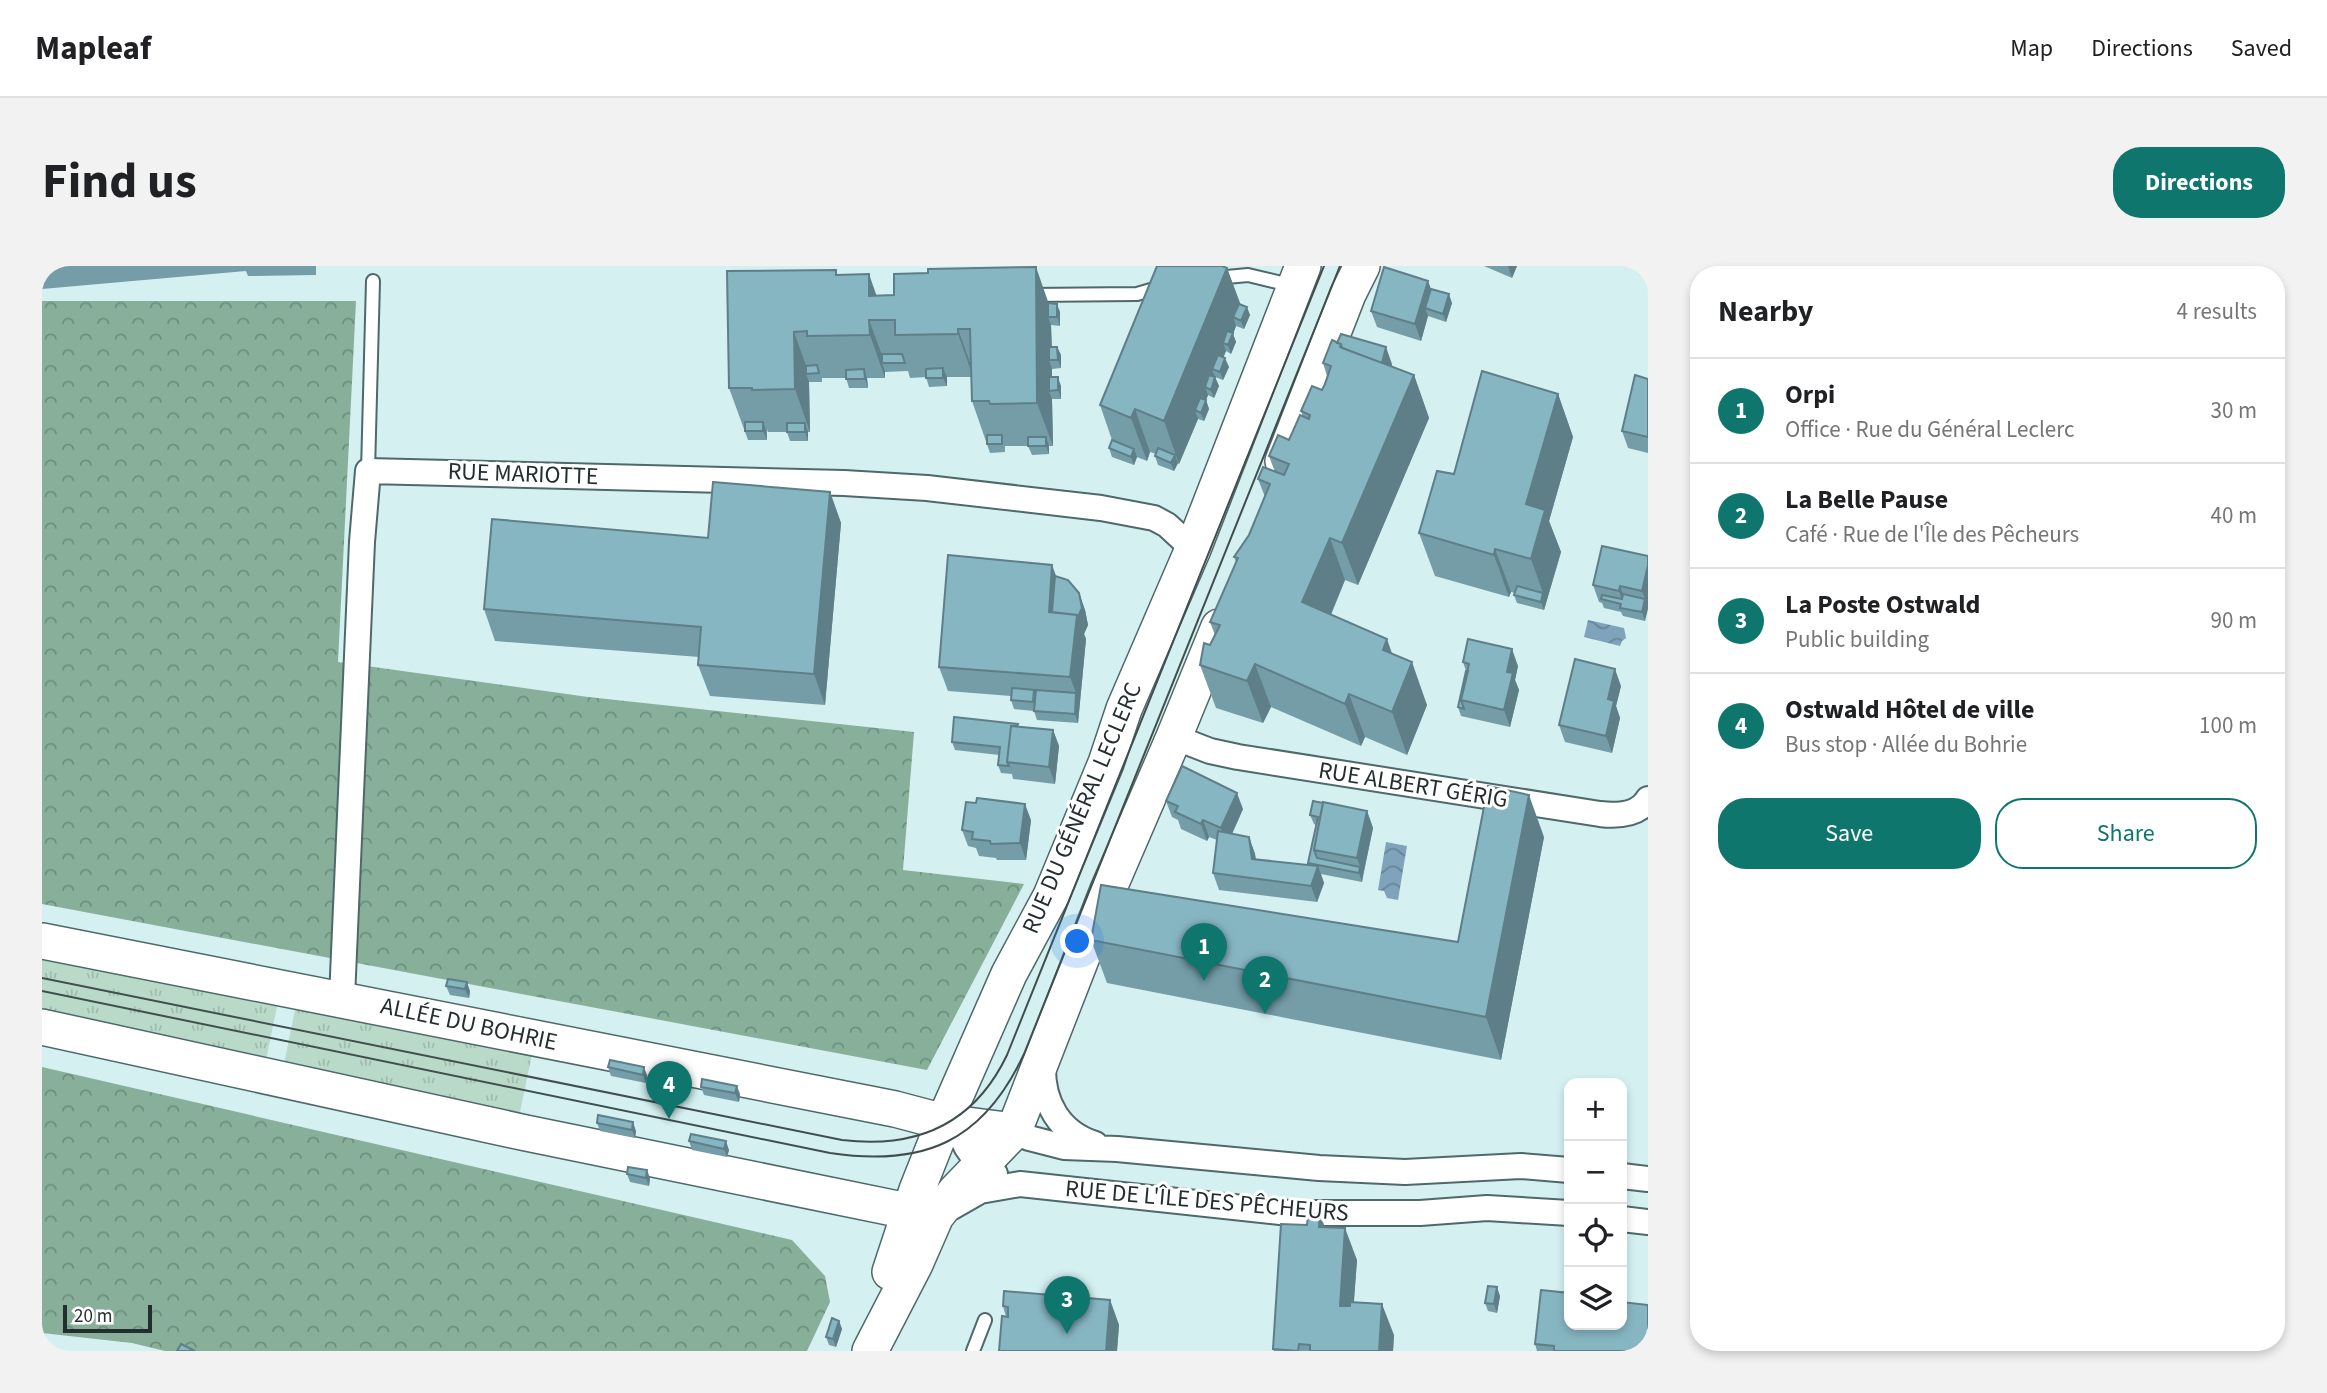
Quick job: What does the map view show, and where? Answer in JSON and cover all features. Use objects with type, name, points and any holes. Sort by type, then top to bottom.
[{"type":"main road","points":[[1274,485],[1348,295],[1362,266]]},
{"type":"main road","name":"RUE DU GÉNÉRAL LECLERC","points":[[921,1206],[956,1191],[963,1140],[963,1079],[1009,974],[1051,896],[1106,763],[1129,699],[1193,549],[1299,276]]},
{"type":"main road","name":"RUE DU GÉNÉRAL LECLERC","points":[[963,1140],[1016,1136],[1108,890],[1229,600]]},
{"type":"main road","name":"ALLÉE DU BOHRIE","points":[[42,941],[895,1109],[910,1111],[933,1107],[963,1079]]},
{"type":"main road","points":[[42,1027],[513,1130],[850,1200],[921,1206]]},
{"type":"main road","name":"ALLÉE DU BOHRIE","points":[[895,1109],[963,1140],[1016,1136]]},
{"type":"main road","name":"RUE DU GÉNÉRAL LECLERC","points":[[869,1351],[891,1268],[921,1206],[963,1140]]},
{"type":"main road","points":[[850,1200],[870,1208],[888,1226],[894,1249],[891,1268]]},
{"type":"main road","name":"RUE DU GÉNÉRAL LECLERC","points":[[869,1351],[909,1275],[921,1206]]},
{"type":"street","name":"RUE MARIOTTE","points":[[368,471],[844,483],[999,496],[1154,518],[1167,525],[1193,549]]},
{"type":"street","points":[[342,998],[368,471]]},
{"type":"street","name":"RUE ALBERT GÉRIG","points":[[1174,737],[1210,751],[1238,757],[1487,803],[1612,816],[1637,810],[1648,799]]},
{"type":"street","name":"RUE DE L'ÎLE DES PÊCHEURS","points":[[1043,1059],[1047,1098],[1053,1113],[1064,1127],[1080,1138],[1116,1149]]},
{"type":"street","name":"RUE DE L'ÎLE DES PÊCHEURS","points":[[1016,1136],[1064,1147],[1371,1171],[1405,1172],[1499,1166],[1564,1170]]},
{"type":"street","points":[[963,1140],[1005,1179],[1020,1184]]},
{"type":"street","points":[[1627,1177],[1648,1179]]},
{"type":"street","name":"RUE DE L'ÎLE DES PÊCHEURS","points":[[921,1206],[1020,1184],[1289,1213],[1382,1213],[1487,1208],[1564,1213]]},
{"type":"street","points":[[1627,1220],[1648,1222]]},
{"type":"lane","points":[[1197,279],[1248,275],[1299,276]]},
{"type":"lane","points":[[368,471],[373,281]]},
{"type":"lane","points":[[1013,295],[1157,295],[1171,281]]},
{"type":"lane","points":[[973,1351],[985,1320]]},
{"type":"green space","points":[[42,301],[356,301],[338,662],[588,697],[914,732],[903,870],[1024,884],[927,1070],[42,904]]},
{"type":"green space","points":[[42,957],[278,1002],[266,1060],[42,1009]]},
{"type":"green space","points":[[296,1005],[533,1050],[519,1117],[284,1064]]},
{"type":"green space","points":[[42,1067],[792,1240],[825,1276],[830,1302],[807,1351],[165,1351],[132,1343],[42,1333]]},
{"type":"water","points":[[1588,620],[1624,628],[1626,638],[1620,646],[1584,637]]},
{"type":"water","points":[[1386,842],[1407,846],[1398,900],[1387,898],[1384,891],[1378,890]]},
{"type":"building","points":[[1157,266],[1227,268],[1164,421],[1135,409],[1131,418],[1100,405]]},
{"type":"building","points":[[1036,267],[1037,403],[990,404],[989,401],[972,401],[970,329],[958,329],[958,334],[895,335],[895,320],[869,320],[870,335],[807,336],[807,331],[794,332],[795,389],[729,388],[727,271],[836,270],[836,275],[869,274],[869,296],[894,295],[894,274],[928,273],[928,269]]},
{"type":"building","points":[[1384,267],[1428,281],[1415,324],[1371,311]]},
{"type":"building","points":[[1431,289],[1449,294],[1443,314],[1425,308]]},
{"type":"building","points":[[1048,303],[1057,304],[1057,317],[1048,317]]},
{"type":"building","points":[[1239,304],[1247,307],[1241,321],[1233,317]]},
{"type":"building","points":[[1227,331],[1233,333],[1228,345],[1223,343]]},
{"type":"building","points":[[1341,334],[1386,347],[1382,363],[1342,348],[1341,344],[1337,343]]},
{"type":"building","points":[[1332,340],[1341,344],[1340,347],[1414,375],[1342,543],[1330,538],[1302,602],[1387,639],[1383,650],[1412,662],[1392,712],[1349,694],[1345,704],[1255,664],[1247,681],[1200,665],[1204,643],[1210,645],[1220,625],[1210,622],[1238,558],[1234,557],[1249,535],[1270,484],[1258,479],[1263,467],[1284,475],[1289,464],[1269,456],[1278,435],[1289,440],[1300,415],[1309,419],[1310,415],[1301,411],[1312,386],[1322,390],[1325,384],[1331,366],[1323,363]]},
{"type":"building","points":[[1049,347],[1057,347],[1058,360],[1049,360]]},
{"type":"building","points":[[882,354],[902,354],[905,363],[882,363]]},
{"type":"building","points":[[1218,355],[1225,358],[1220,372],[1212,369]]},
{"type":"building","points":[[817,365],[819,373],[806,374],[806,366]]},
{"type":"building","points":[[943,368],[943,378],[926,378],[926,369]]},
{"type":"building","points":[[864,369],[865,379],[846,379],[846,370]]},
{"type":"building","points":[[1482,371],[1558,394],[1526,504],[1545,510],[1531,559],[1495,549],[1494,555],[1419,533],[1437,471],[1454,474]]},
{"type":"building","points":[[1209,375],[1215,377],[1211,390],[1205,387]]},
{"type":"building","points":[[1635,375],[1648,379],[1648,437],[1622,431]]},
{"type":"building","points":[[1049,377],[1058,377],[1058,390],[1049,391]]},
{"type":"building","points":[[1200,398],[1206,400],[1201,413],[1195,410]]},
{"type":"building","points":[[745,422],[763,422],[763,431],[745,431]]},
{"type":"building","points":[[787,423],[805,423],[805,432],[787,432]]},
{"type":"building","points":[[987,435],[1002,435],[1002,444],[987,444]]},
{"type":"building","points":[[1028,437],[1046,437],[1046,446],[1028,446]]},
{"type":"building","points":[[1112,440],[1134,449],[1131,457],[1109,448]]},
{"type":"building","points":[[1158,448],[1175,455],[1171,463],[1155,456]]},
{"type":"building","points":[[713,482],[830,492],[814,674],[698,665],[701,627],[484,609],[492,519],[708,538]]},
{"type":"building","points":[[1602,546],[1648,556],[1642,591],[1620,586],[1619,591],[1593,585]]},
{"type":"building","points":[[948,555],[1052,565],[1049,612],[1077,615],[1070,677],[939,667]]},
{"type":"building","points":[[1055,576],[1068,580],[1079,593],[1082,608],[1078,617],[1052,612]]},
{"type":"building","points":[[1517,586],[1543,593],[1541,602],[1514,595]]},
{"type":"building","points":[[1623,594],[1645,599],[1642,612],[1620,608],[1621,604],[1601,599],[1602,595],[1622,599]]},
{"type":"building","points":[[1468,639],[1512,649],[1507,672],[1513,673],[1504,710],[1461,700],[1469,664],[1463,662]]},
{"type":"building","points":[[1575,659],[1615,669],[1608,699],[1614,701],[1606,736],[1559,725]]},
{"type":"building","points":[[1466,671],[1461,700],[1464,709],[1458,707]]},
{"type":"building","points":[[1012,688],[1034,690],[1033,702],[1011,700]]},
{"type":"building","points":[[1036,690],[1076,693],[1075,714],[1034,711]]},
{"type":"building","points":[[954,717],[1018,724],[1011,726],[1007,762],[1009,766],[998,765],[1000,747],[952,742]]},
{"type":"building","points":[[1011,726],[1053,730],[1049,767],[1007,762]]},
{"type":"building","points":[[1182,766],[1237,793],[1221,828],[1203,820],[1201,824],[1175,812],[1178,806],[1166,801]]},
{"type":"building","points":[[1488,786],[1529,795],[1486,1017],[1091,940],[1101,885],[1458,942]]},
{"type":"building","points":[[977,798],[1025,804],[1020,843],[991,844],[990,841],[972,839],[973,832],[962,830],[966,802],[976,803]]},
{"type":"building","points":[[1313,801],[1323,803],[1314,850],[1317,858],[1360,867],[1359,873],[1308,863],[1318,817],[1310,815]]},
{"type":"building","points":[[1323,802],[1367,811],[1357,858],[1314,850]]},
{"type":"building","points":[[1218,831],[1249,837],[1252,859],[1318,866],[1311,886],[1213,873]]},
{"type":"building","points":[[448,979],[467,982],[465,989],[446,986]]},
{"type":"building","points":[[610,1060],[644,1067],[643,1075],[608,1067]]},
{"type":"building","points":[[702,1079],[737,1086],[735,1093],[701,1087]]},
{"type":"building","points":[[598,1115],[633,1122],[632,1130],[597,1123]]},
{"type":"building","points":[[691,1134],[726,1141],[724,1149],[689,1141]]},
{"type":"building","points":[[628,1167],[647,1170],[646,1178],[627,1174]]},
{"type":"building","points":[[1308,1214],[1320,1214],[1319,1227],[1345,1228],[1340,1306],[1350,1306],[1350,1302],[1382,1304],[1379,1351],[1310,1351],[1310,1345],[1299,1344],[1298,1351],[1273,1349],[1281,1224],[1307,1225]]},
{"type":"building","points":[[1488,1286],[1497,1287],[1494,1304],[1485,1303]]},
{"type":"building","points":[[1541,1290],[1564,1292],[1564,1330],[1627,1330],[1627,1303],[1648,1305],[1648,1351],[1554,1351],[1554,1346],[1535,1344]]},
{"type":"building","points":[[1004,1291],[1110,1300],[1106,1351],[999,1351],[1002,1316],[1008,1317],[1008,1307],[1003,1306]]},
{"type":"building","points":[[832,1318],[839,1321],[833,1339],[826,1337]]},
{"type":"building","points":[[181,1344],[195,1351],[177,1351]]},
{"type":"tram line","points":[[42,978],[842,1140],[894,1140],[940,1127],[960,1115],[978,1099],[1007,1055],[1324,266]]},
{"type":"tram line","points":[[42,991],[830,1153],[894,1156],[922,1151],[947,1142],[969,1128],[990,1109],[1008,1084],[1024,1054],[1340,266]]},
{"type":"place","name":"Orpi","points":[[1204,981]]},
{"type":"place","name":"La Belle Pause","points":[[1265,1014]]},
{"type":"place","name":"Ostwald Hôtel de ville","points":[[669,1119]]},
{"type":"place","name":"La Poste Ostwald","points":[[1067,1334]]}]
